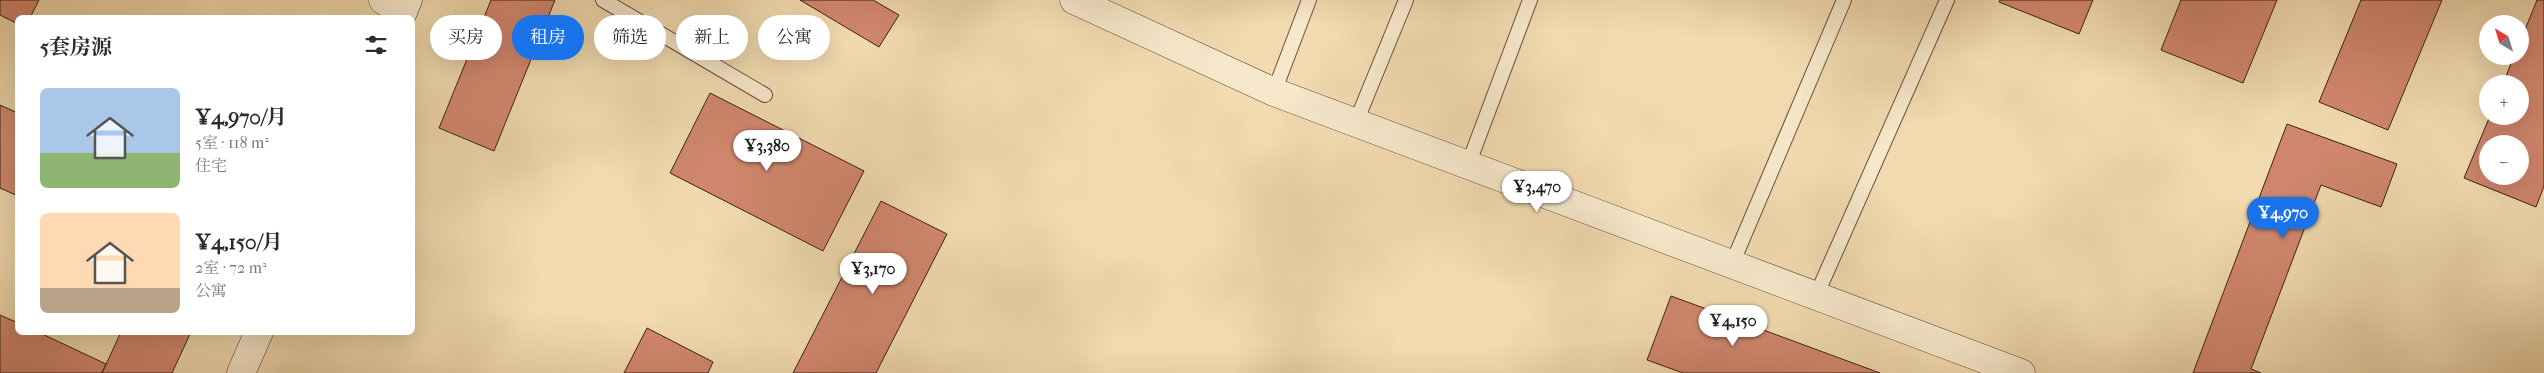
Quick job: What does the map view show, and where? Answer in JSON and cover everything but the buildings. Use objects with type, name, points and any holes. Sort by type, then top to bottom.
[{"type":"street","points":[[1074,0],[1274,92],[2022,373]]},
{"type":"street","points":[[241,373],[258,335]]},
{"type":"lane","points":[[603,0],[765,95]]},
{"type":"lane","points":[[1274,92],[1309,0]]},
{"type":"lane","points":[[1356,122],[1406,0]]},
{"type":"lane","points":[[1468,164],[1530,0]]},
{"type":"lane","points":[[1732,264],[1844,0]]},
{"type":"lane","points":[[1816,296],[1947,0]]}]
